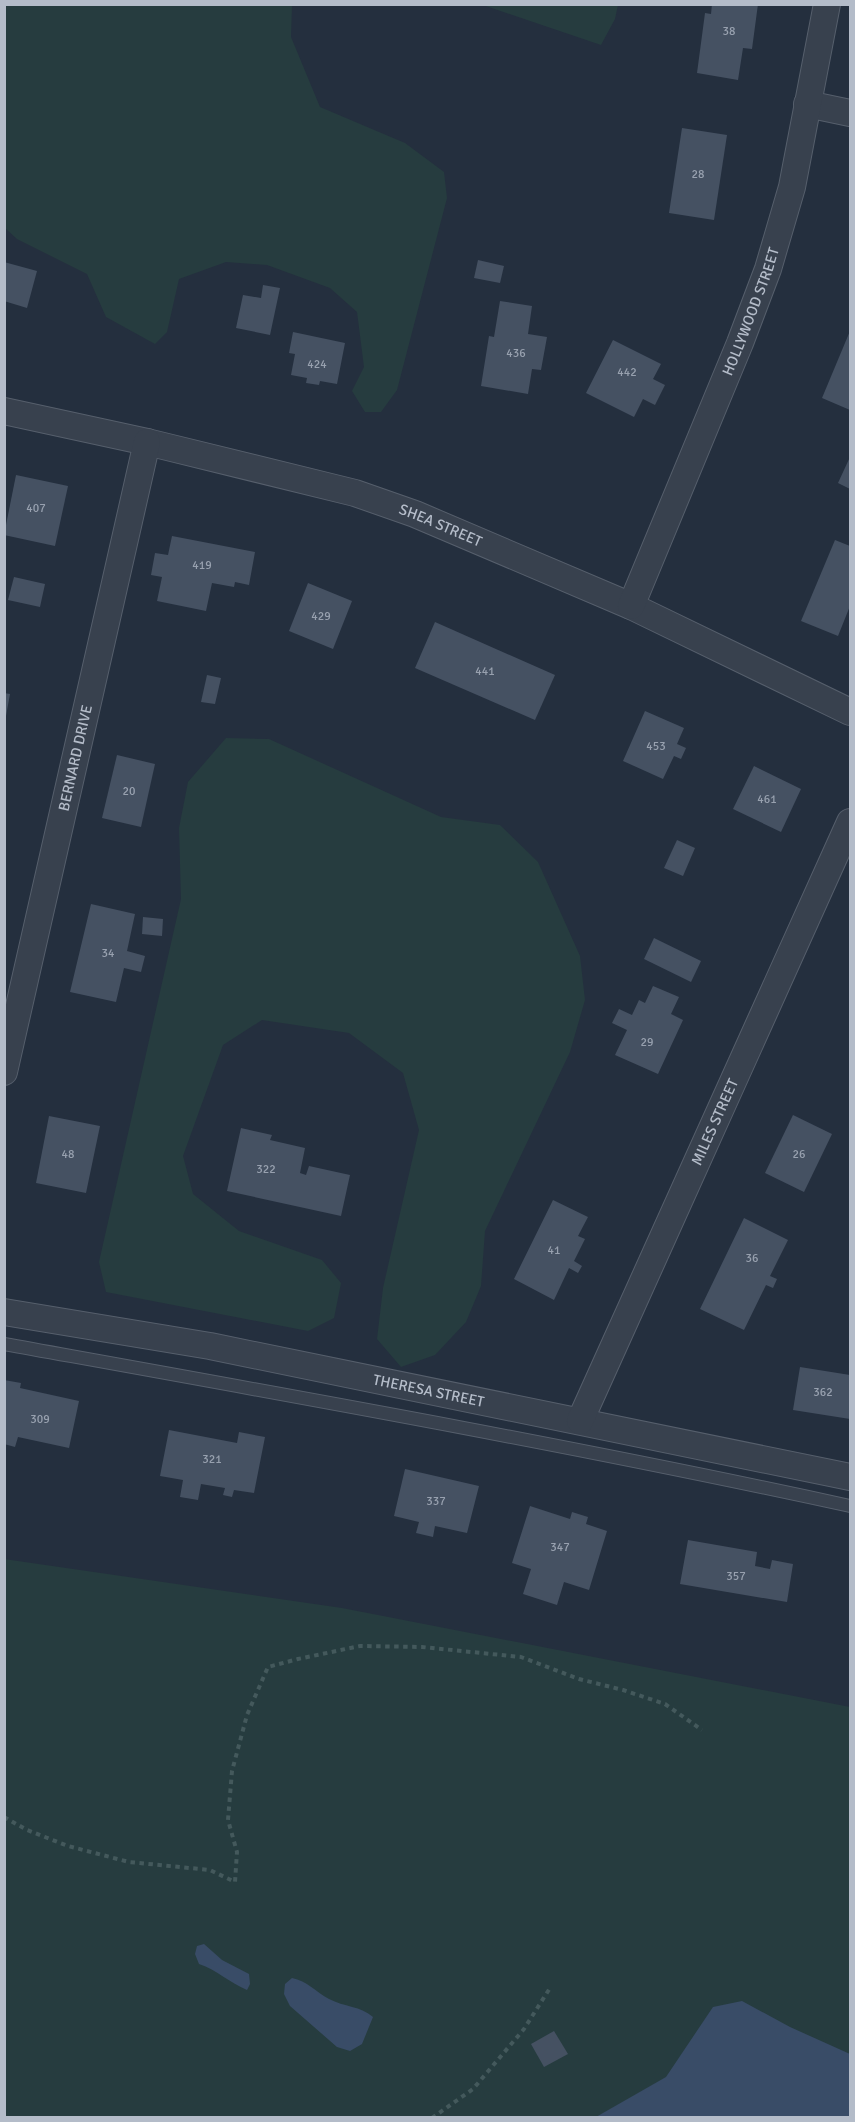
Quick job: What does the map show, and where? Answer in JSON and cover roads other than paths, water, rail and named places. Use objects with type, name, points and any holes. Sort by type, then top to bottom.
[{"type":"street","name":"HOLLYWOOD STREET","points":[[631,606],[740,343],[768,269],[792,187],[827,4]]},
{"type":"street","points":[[807,104],[850,113]]},
{"type":"street","name":"SHEA STREET","points":[[4,411],[147,442],[355,494],[415,514],[631,606],[850,712]]},
{"type":"street","name":"BERNARD DRIVE","points":[[4,1072],[147,442]]},
{"type":"street","name":"MILES STREET","points":[[580,1421],[850,822]]},
{"type":"street","name":"THERESA STREET","points":[[4,1312],[210,1346],[850,1477]]},
{"type":"lane","points":[[4,1344],[376,1411],[697,1473],[850,1506]]},
{"type":"water","points":[[204,1944],[222,1960],[249,1974],[250,1984],[247,1990],[199,1964],[195,1954],[197,1946]]},
{"type":"water","points":[[292,1978],[307,1984],[329,1999],[368,2013],[373,2017],[362,2044],[350,2051],[337,2047],[290,2006],[284,1994],[285,1984]]},
{"type":"water","points":[[742,2001],[790,2027],[850,2054],[850,2117],[596,2117],[666,2077],[713,2007]]}]
